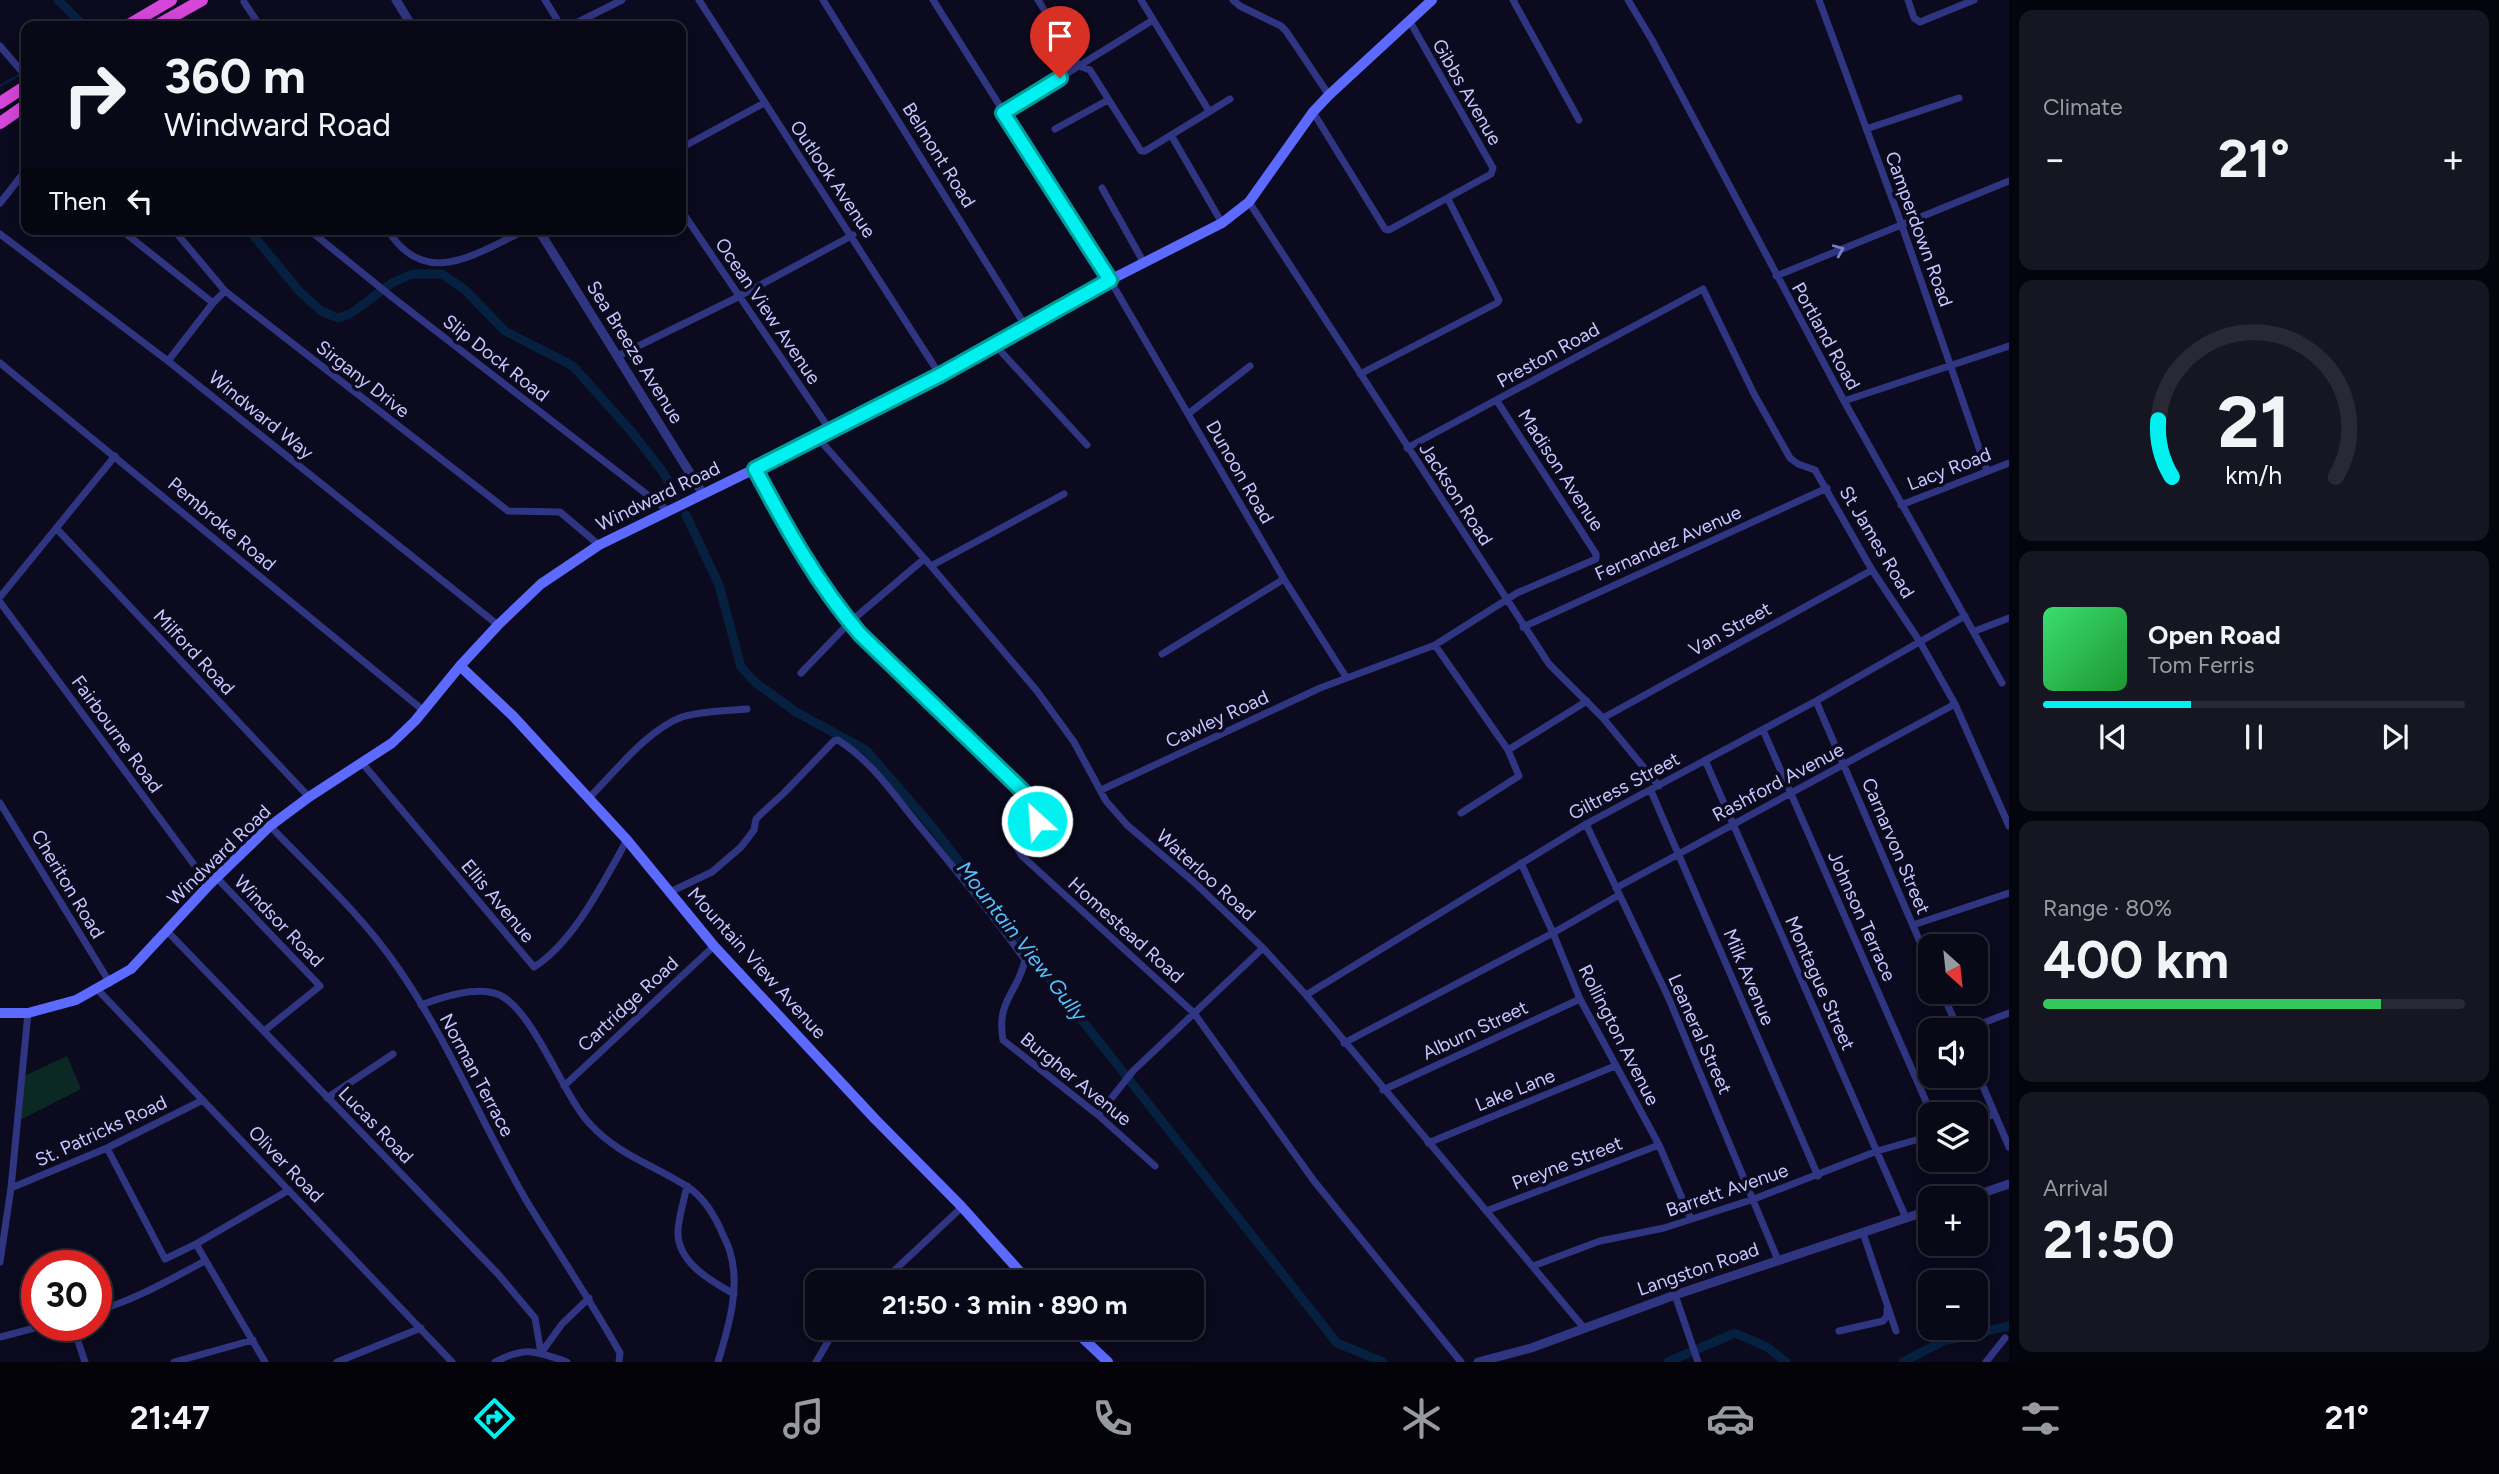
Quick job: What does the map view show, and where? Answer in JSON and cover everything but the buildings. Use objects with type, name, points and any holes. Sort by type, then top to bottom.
[{"type":"highway","points":[[135,21],[171,0]]},
{"type":"highway","points":[[165,21],[202,0]]},
{"type":"highway","points":[[0,103],[21,84]]},
{"type":"highway","points":[[0,123],[21,108]]},
{"type":"main road","name":"Windward Road","points":[[0,1013],[28,1013],[76,1000],[131,968],[212,881],[270,826],[392,743],[424,711],[498,625],[541,584],[598,545],[818,438],[940,375],[1110,280],[1222,223],[1249,202],[1313,112],[1329,95],[1432,0]]},
{"type":"main road","name":"Mountain View Avenue","points":[[460,666],[513,716],[627,839],[714,946],[1018,1270]]},
{"type":"main road","points":[[1085,1340],[1108,1362]]},
{"type":"street","points":[[396,0],[409,21]]},
{"type":"street","points":[[545,0],[558,21]]},
{"type":"street","points":[[580,21],[622,0]]},
{"type":"street","name":"Outlook Avenue","points":[[699,0],[853,235],[940,375]]},
{"type":"street","name":"Belmont Road","points":[[823,0],[1026,327]]},
{"type":"street","name":"Dunoon Road","points":[[933,0],[1110,280],[1284,579],[1346,677]]},
{"type":"street","points":[[1038,0],[1079,66],[1090,71],[1141,151],[1230,99]]},
{"type":"street","points":[[1141,0],[1209,111]]},
{"type":"street","points":[[1233,0],[1286,31],[1329,95]]},
{"type":"street","points":[[1513,0],[1579,120]]},
{"type":"street","name":"Portland Road","points":[[1628,0],[1652,40],[1844,401],[2002,683]]},
{"type":"street","name":"Camperdown Road","points":[[1819,0],[1901,223],[1987,471]]},
{"type":"street","points":[[1908,0],[1916,20],[1920,22],[1974,0]]},
{"type":"street","points":[[244,2],[257,21]]},
{"type":"street","points":[[1003,113],[1153,20]]},
{"type":"street","name":"Gibbs Avenue","points":[[1313,112],[1385,229],[1389,230],[1491,174],[1493,168],[1409,20]]},
{"type":"street","points":[[0,46],[21,75]]},
{"type":"street","points":[[1866,130],[1959,98]]},
{"type":"street","points":[[1055,129],[1108,100]]},
{"type":"street","points":[[686,145],[764,103]]},
{"type":"street","points":[[1171,135],[1222,223]]},
{"type":"street","points":[[1,199],[21,176]]},
{"type":"street","points":[[1776,276],[2009,180]]},
{"type":"street","points":[[1102,188],[1144,264]]},
{"type":"street","points":[[1360,374],[1497,303],[1499,296],[1448,199]]},
{"type":"street","name":"Jackson Road","points":[[1249,202],[1549,664],[1603,718],[1659,786]]},
{"type":"street","name":"Ocean View Avenue","points":[[686,218],[830,430]]},
{"type":"street","name":"Windward Way","points":[[0,234],[168,361],[498,625]]},
{"type":"street","points":[[128,235],[213,303]]},
{"type":"street","name":"Sirgany Drive","points":[[178,235],[225,291],[508,511],[559,512],[598,545]]},
{"type":"street","name":"Slip Dock Road","points":[[316,235],[667,510]]},
{"type":"street","points":[[391,235],[411,258],[428,264],[454,263],[515,235]]},
{"type":"street","name":"Sea Breeze Avenue","points":[[542,235],[703,494]]},
{"type":"street","points":[[618,356],[738,297],[853,235]]},
{"type":"street","name":"Preston Road","points":[[1407,448],[1703,289]]},
{"type":"street","name":"St James Road","points":[[1703,289],[1754,394],[1790,458],[1815,470],[1872,570],[1920,642],[1955,704],[2009,826]]},
{"type":"street","points":[[168,361],[225,291]]},
{"type":"street","points":[[994,344],[1087,444]]},
{"type":"street","points":[[1844,401],[2009,346]]},
{"type":"street","name":"Pembroke Road","points":[[0,363],[424,711]]},
{"type":"street","points":[[1188,414],[1251,366]]},
{"type":"street","name":"Madison Avenue","points":[[1497,401],[1597,557]]},
{"type":"street","name":"Waterloo Road","points":[[818,438],[1037,691],[1074,742],[1106,801],[1127,825],[1195,883],[1263,948],[1306,995],[1584,1328]]},
{"type":"street","points":[[0,597],[115,456]]},
{"type":"street","name":"Lacy Road","points":[[1901,505],[2009,463]]},
{"type":"street","name":"Homestead Road","points":[[755,469],[814,575],[850,622],[1033,801],[1037,810],[1037,821],[1017,840],[1017,848],[1022,856],[1194,1013],[1314,1181],[1461,1362]]},
{"type":"street","name":"Fernandez Avenue","points":[[1523,626],[1827,488]]},
{"type":"street","points":[[931,566],[1063,494]]},
{"type":"street","name":"Milford Road","points":[[56,528],[309,797]]},
{"type":"street","name":"Cawley Road","points":[[1101,790],[1346,677],[1435,645],[1506,599],[1597,557]]},
{"type":"street","points":[[801,673],[850,622],[924,559]]},
{"type":"street","name":"Van Street","points":[[1603,718],[1872,570]]},
{"type":"street","points":[[1162,654],[1284,579]]},
{"type":"street","name":"Fairbourne Road","points":[[0,602],[212,881]]},
{"type":"street","name":"Giltress Street","points":[[1306,995],[1586,824],[1816,701],[1965,616]]},
{"type":"street","points":[[1975,631],[2009,618]]},
{"type":"street","points":[[1435,645],[1508,750],[1519,776],[1461,813]]},
{"type":"street","points":[[1508,750],[1587,701]]},
{"type":"street","name":"Carnarvon Street","points":[[1816,701],[1918,937]]},
{"type":"street","name":"Rashford Avenue","points":[[1344,1043],[1553,933],[1678,854],[1955,704]]},
{"type":"street","points":[[588,799],[654,733],[670,722],[684,716],[747,709]]},
{"type":"street","name":"Johnson Terrace","points":[[1763,730],[1926,1102]]},
{"type":"street","name":"Burgher Avenue","points":[[670,892],[712,872],[741,847],[754,830],[761,814],[838,740],[857,752],[881,778],[993,915],[1025,960],[1003,1004],[1003,1040],[1098,1115],[1156,1167]]},
{"type":"street","name":"Montague Street","points":[[1705,761],[1906,1218]]},
{"type":"street","name":"Ellis Avenue","points":[[363,764],[534,967],[559,948],[603,883],[627,839]]},
{"type":"street","name":"Milk Avenue","points":[[1651,791],[1818,1176]]},
{"type":"street","name":"Cheriton Road","points":[[0,803],[110,982]]},
{"type":"street","name":"Leaneral Street","points":[[1586,824],[1669,999],[1778,1260]]},
{"type":"street","name":"Norman Terrace","points":[[270,826],[374,936],[421,1004],[526,1200],[589,1298],[620,1353],[619,1362]]},
{"type":"street","name":"Rollington Avenue","points":[[1521,863],[1580,999],[1659,1145],[1690,1219]]},
{"type":"street","name":"Windsor Road","points":[[212,881],[320,986],[264,1031]]},
{"type":"street","points":[[1913,925],[2009,893]]},
{"type":"street","name":"Lucas Road","points":[[167,931],[498,1275],[535,1318],[541,1353]]},
{"type":"street","name":"Cartridge Road","points":[[564,1086],[714,946]]},
{"type":"street","points":[[1098,1115],[1123,1081],[1263,948]]},
{"type":"street","name":"Oliver Road","points":[[97,989],[452,1362]]},
{"type":"street","points":[[421,1004],[448,996],[481,992],[495,993],[507,999],[524,1016],[589,1124],[622,1152],[687,1186],[704,1199],[731,1255],[734,1294],[730,1321],[718,1362]]},
{"type":"street","name":"Alburn Street","points":[[1383,1090],[1580,999]]},
{"type":"street","points":[[0,1262],[11,1188],[28,1013]]},
{"type":"street","points":[[1988,1021],[2009,1013]]},
{"type":"street","points":[[327,1098],[393,1054]]},
{"type":"street","name":"Lake Lane","points":[[1428,1143],[1615,1066]]},
{"type":"street","points":[[1984,1088],[2009,1147]]},
{"type":"street","name":"St. Patricks Road","points":[[11,1188],[107,1148],[203,1100]]},
{"type":"street","points":[[1988,1117],[1995,1114]]},
{"type":"street","name":"Barrett Avenue","points":[[1533,1266],[1600,1241],[1637,1235],[1754,1199],[1877,1151],[1918,1139]]},
{"type":"street","name":"Preyne Street","points":[[1486,1211],[1659,1145]]},
{"type":"street","points":[[107,1148],[165,1259],[289,1191]]},
{"type":"street","points":[[1988,1191],[2009,1184]]},
{"type":"street","points":[[687,1186],[678,1230],[683,1251],[703,1274],[734,1294]]},
{"type":"street","points":[[895,1270],[962,1207]]},
{"type":"street","name":"Langston Road","points":[[1478,1362],[1531,1348],[1675,1295],[1918,1214]]},
{"type":"street","points":[[1863,1233],[1896,1331]]},
{"type":"street","points":[[196,1244],[265,1362]]},
{"type":"street","points":[[112,1305],[139,1296],[205,1261]]},
{"type":"street","points":[[1675,1295],[1698,1362]]},
{"type":"street","points":[[541,1353],[562,1324],[589,1298]]},
{"type":"street","points":[[1839,1331],[1883,1321],[1887,1316],[1887,1304]]},
{"type":"street","points":[[337,1362],[421,1328]]},
{"type":"street","points":[[0,1337],[21,1332]]},
{"type":"street","points":[[1986,1362],[2005,1338]]},
{"type":"street","points":[[174,1362],[253,1340]]},
{"type":"street","points":[[816,1362],[829,1340]]},
{"type":"street","points":[[78,1341],[85,1362]]},
{"type":"street","points":[[495,1362],[511,1353],[541,1353],[566,1362]]},
{"type":"green space","points":[[67,1056],[81,1089],[18,1121],[22,1077]]},
{"type":"waterway","name":"Mountain View Gully","points":[[58,0],[79,21]]},
{"type":"waterway","points":[[0,86],[21,74]]},
{"type":"waterway","name":"Mountain View Gully","points":[[253,235],[300,292],[321,311],[338,318],[350,314],[392,283],[412,274],[442,274],[465,290],[505,331],[573,366],[631,431],[663,472],[676,495]]},
{"type":"waterway","name":"Mountain View Gully","points":[[686,515],[719,585],[741,667],[756,683],[796,712],[866,750],[934,829],[1337,1343],[1383,1362]]},
{"type":"waterway","name":"Mountain View Gully","points":[[1903,1362],[1943,1341],[2009,1326]]},
{"type":"waterway","name":"Mountain View Gully","points":[[1668,1362],[1735,1333],[1767,1347],[1786,1362]]},
{"type":"route","points":[[1037,821],[1037,810],[1033,801],[860,634],[837,606],[795,544],[755,469],[940,375],[1110,280],[1003,113],[1060,78]]}]
